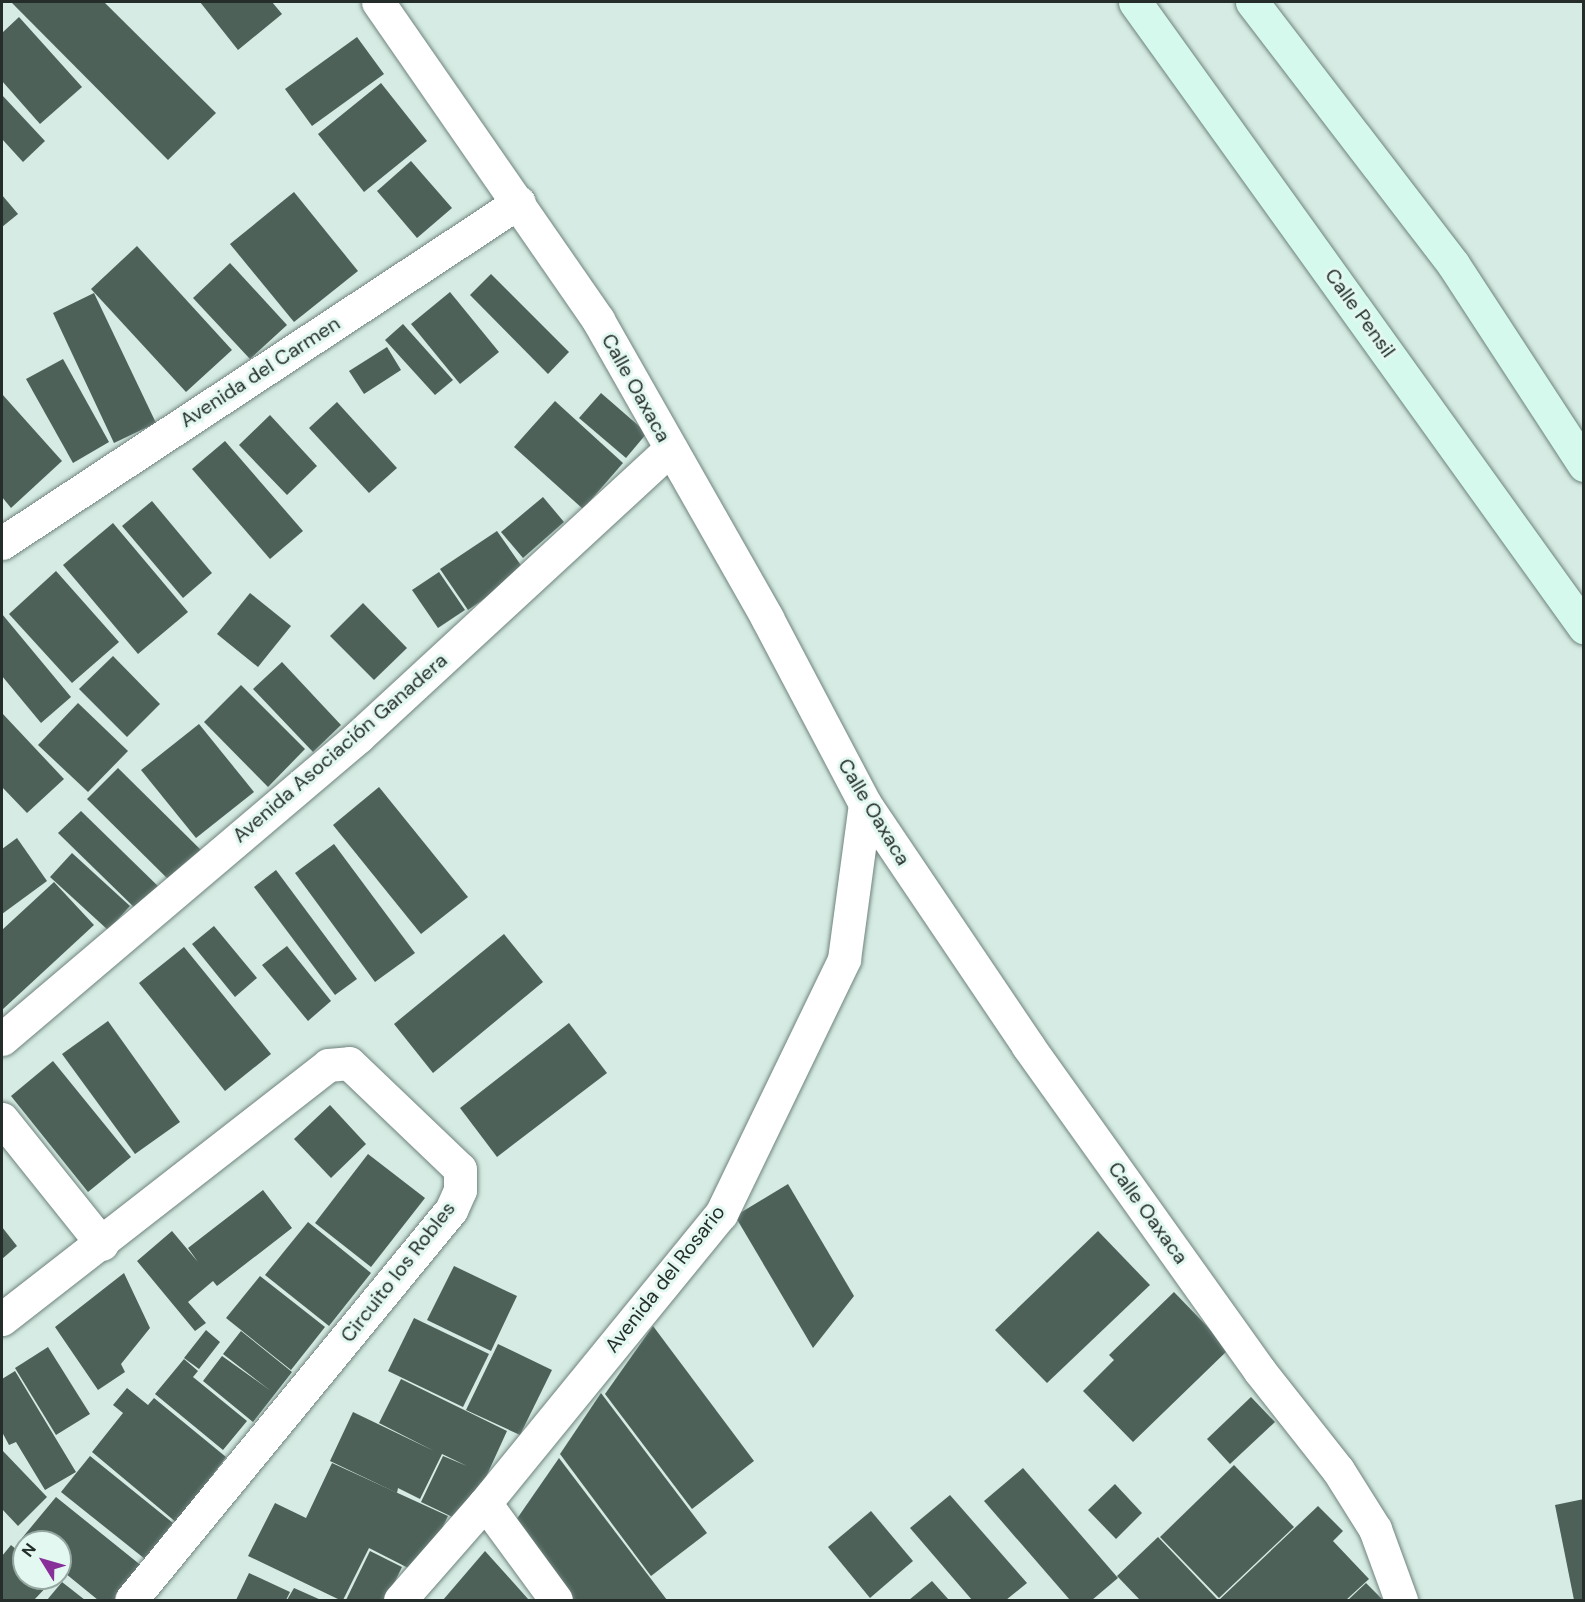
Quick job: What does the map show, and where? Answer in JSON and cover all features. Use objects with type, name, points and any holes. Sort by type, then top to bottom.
[{"type":"main road","name":"Calle Pensil","points":[[1135,2],[1584,627]]},
{"type":"main road","points":[[1251,2],[1453,264],[1584,465]]},
{"type":"street","name":"Calle Oaxaca","points":[[378,2],[519,202],[598,320],[767,618],[865,804],[1028,1046],[1259,1370],[1338,1470],[1375,1529],[1401,1600]]},
{"type":"street","name":"Avenida del Carmen","points":[[2,543],[519,202]]},
{"type":"street","name":"Avenida Asociación Ganadera","points":[[2,1039],[358,737],[670,449]]},
{"type":"street","name":"Avenida del Rosario","points":[[400,1600],[485,1503],[721,1214],[844,959],[865,804]]},
{"type":"street","name":"Circuito los Robles","points":[[2,1319],[102,1244],[328,1065],[349,1063],[460,1169],[460,1190],[451,1210],[130,1600]]},
{"type":"street","points":[[2,1119],[102,1244]]},
{"type":"street","points":[[485,1503],[556,1600]]},
{"type":"building","points":[[11,2],[104,2],[216,113],[168,160]]},
{"type":"building","points":[[200,2],[272,2],[282,14],[238,50]]},
{"type":"building","points":[[19,17],[82,87],[40,124],[2,81],[2,33]]},
{"type":"building","points":[[357,37],[384,74],[312,126],[285,89]]},
{"type":"building","points":[[381,83],[427,141],[364,192],[318,134]]},
{"type":"building","points":[[2,95],[45,141],[23,162],[2,139]]},
{"type":"building","points":[[411,161],[452,208],[417,238],[377,191]]},
{"type":"building","points":[[294,192],[358,271],[294,322],[230,244]]},
{"type":"building","points":[[2,195],[18,214],[2,227]]},
{"type":"building","points":[[137,246],[232,350],[186,392],[91,289]]},
{"type":"building","points":[[230,263],[287,325],[250,359],[193,298]]},
{"type":"building","points":[[491,274],[569,352],[548,374],[470,295]]},
{"type":"building","points":[[450,292],[499,352],[460,384],[411,324]]},
{"type":"building","points":[[94,293],[156,423],[114,443],[53,313]]},
{"type":"building","points":[[403,324],[453,380],[435,395],[385,340]]},
{"type":"building","points":[[387,347],[401,370],[364,394],[349,371]]},
{"type":"building","points":[[63,359],[109,442],[73,463],[26,379]]},
{"type":"building","points":[[601,393],[647,433],[626,458],[579,418]]},
{"type":"building","points":[[2,394],[62,461],[11,508],[2,497]]},
{"type":"building","points":[[555,401],[623,463],[583,509],[514,447]]},
{"type":"building","points":[[337,402],[397,468],[369,493],[309,428]]},
{"type":"building","points":[[270,415],[317,466],[287,495],[239,445]]},
{"type":"building","points":[[225,441],[303,531],[270,559],[192,469]]},
{"type":"building","points":[[543,497],[564,522],[523,558],[501,532]]},
{"type":"building","points":[[152,501],[212,573],[183,598],[122,526]]},
{"type":"building","points":[[113,523],[188,612],[138,654],[63,565]]},
{"type":"building","points":[[497,531],[525,571],[468,610],[440,569]]},
{"type":"building","points":[[56,571],[119,642],[72,683],[9,614]]},
{"type":"building","points":[[439,572],[465,610],[438,628],[412,590]]},
{"type":"building","points":[[250,593],[291,626],[258,667],[217,634]]},
{"type":"building","points":[[363,603],[407,648],[374,680],[330,636]]},
{"type":"building","points":[[2,614],[71,697],[41,723],[2,676]]},
{"type":"building","points":[[113,656],[160,704],[127,737],[79,689]]},
{"type":"building","points":[[282,662],[341,725],[313,752],[253,689]]},
{"type":"building","points":[[241,685],[305,749],[268,787],[204,722]]},
{"type":"building","points":[[78,703],[128,751],[88,792],[38,745]]},
{"type":"building","points":[[2,713],[64,779],[27,813],[2,787]]},
{"type":"building","points":[[199,724],[254,792],[196,838],[141,770]]},
{"type":"building","points":[[118,768],[206,855],[175,886],[87,799]]},
{"type":"building","points":[[379,787],[468,897],[421,934],[333,825]]},
{"type":"building","points":[[81,811],[163,891],[141,914],[58,833]]},
{"type":"building","points":[[17,838],[47,881],[2,914],[2,849]]},
{"type":"building","points":[[334,844],[415,953],[375,982],[295,873]]},
{"type":"building","points":[[72,853],[130,906],[108,930],[50,877]]},
{"type":"building","points":[[276,870],[357,979],[335,995],[254,887]]},
{"type":"building","points":[[54,882],[94,925],[2,1010],[2,930]]},
{"type":"building","points":[[214,926],[257,978],[235,997],[192,944]]},
{"type":"building","points":[[504,934],[543,982],[433,1073],[394,1024]]},
{"type":"building","points":[[287,946],[331,1001],[308,1021],[262,965]]},
{"type":"building","points":[[184,947],[271,1054],[225,1091],[139,983]]},
{"type":"building","points":[[108,1021],[180,1122],[135,1154],[62,1054]]},
{"type":"building","points":[[569,1023],[607,1073],[497,1157],[460,1108]]},
{"type":"building","points":[[53,1061],[131,1157],[88,1192],[11,1096]]},
{"type":"building","points":[[330,1105],[366,1144],[331,1178],[294,1139]]},
{"type":"building","points":[[368,1154],[425,1198],[371,1267],[315,1223]]},
{"type":"building","points":[[788,1184],[854,1296],[813,1348],[735,1216]]},
{"type":"building","points":[[263,1190],[292,1228],[217,1286],[213,1281],[188,1302],[206,1323],[195,1331],[137,1261],[172,1231],[198,1262],[188,1248]]},
{"type":"building","points":[[308,1222],[371,1273],[329,1326],[265,1275]]},
{"type":"building","points":[[2,1227],[17,1246],[2,1259]]},
{"type":"building","points":[[1098,1231],[1150,1285],[1047,1383],[995,1330]]},
{"type":"building","points":[[454,1266],[517,1296],[491,1351],[427,1320]]},
{"type":"building","points":[[124,1273],[150,1328],[121,1364],[125,1372],[98,1390],[55,1327]]},
{"type":"building","points":[[260,1276],[325,1327],[291,1370],[226,1318]]},
{"type":"building","points":[[1174,1292],[1229,1349],[1133,1442],[1083,1391],[1114,1360],[1109,1355]]},
{"type":"building","points":[[414,1318],[489,1354],[463,1407],[388,1371]]},
{"type":"building","points":[[653,1326],[754,1461],[692,1509],[605,1394]]},
{"type":"building","points":[[206,1330],[220,1342],[199,1369],[184,1358]]},
{"type":"building","points":[[241,1331],[292,1372],[253,1422],[203,1381],[222,1356],[271,1391],[223,1354]]},
{"type":"building","points":[[498,1344],[552,1370],[520,1435],[466,1410]]},
{"type":"building","points":[[48,1347],[90,1414],[56,1435],[15,1368]]},
{"type":"building","points":[[184,1359],[198,1371],[193,1377],[247,1421],[223,1450],[155,1394]]},
{"type":"building","points":[[15,1371],[76,1472],[45,1490],[16,1442],[9,1445],[2,1432],[2,1379]]},
{"type":"building","points":[[401,1379],[507,1431],[465,1523],[421,1502],[443,1456],[467,1466],[442,1454],[420,1499],[398,1488],[397,1493],[330,1461],[353,1412],[434,1451],[379,1423]]},
{"type":"building","points":[[127,1388],[148,1405],[154,1398],[226,1457],[177,1523],[92,1452],[123,1413],[113,1405]]},
{"type":"building","points":[[601,1393],[707,1533],[651,1576],[560,1454]]},
{"type":"building","points":[[1251,1397],[1275,1422],[1230,1464],[1207,1439]]},
{"type":"building","points":[[2,1450],[47,1497],[18,1526],[2,1509]]},
{"type":"building","points":[[90,1456],[173,1523],[145,1559],[61,1492]]},
{"type":"building","points":[[559,1458],[667,1600],[573,1600],[514,1523]]},
{"type":"building","points":[[332,1463],[448,1516],[420,1574],[369,1548],[343,1600],[340,1600],[248,1556],[275,1503],[306,1518]]},
{"type":"building","points":[[1234,1465],[1294,1527],[1219,1598],[1160,1537]]},
{"type":"building","points":[[1023,1468],[1118,1578],[1092,1600],[1070,1600],[984,1501]]},
{"type":"building","points":[[1115,1484],[1142,1513],[1116,1539],[1088,1510]]},
{"type":"building","points":[[950,1495],[1027,1583],[1006,1600],[972,1600],[910,1528]]},
{"type":"building","points":[[56,1497],[148,1571],[124,1600],[98,1600],[72,1579],[72,1530],[29,1530]]},
{"type":"building","points":[[1584,1499],[1584,1600],[1574,1600],[1555,1505]]},
{"type":"building","points":[[1318,1506],[1343,1531],[1333,1541],[1369,1579],[1346,1600],[1219,1600]]},
{"type":"building","points":[[871,1511],[913,1561],[870,1598],[828,1547]]},
{"type":"building","points":[[1158,1537],[1217,1599],[1140,1600],[1117,1576]]},
{"type":"building","points":[[12,1546],[12,1590],[43,1590],[34,1600],[2,1600],[2,1556]]},
{"type":"building","points":[[370,1551],[402,1567],[386,1600],[346,1600]]},
{"type":"building","points":[[485,1551],[529,1600],[443,1600]]},
{"type":"building","points":[[249,1573],[290,1592],[286,1600],[236,1600]]},
{"type":"building","points":[[932,1581],[949,1600],[909,1600]]},
{"type":"building","points":[[1366,1583],[1383,1600],[1348,1600]]},
{"type":"building","points":[[294,1588],[321,1600],[287,1600]]},
{"type":"building","points":[[55,1590],[72,1590],[85,1600],[47,1600]]}]
